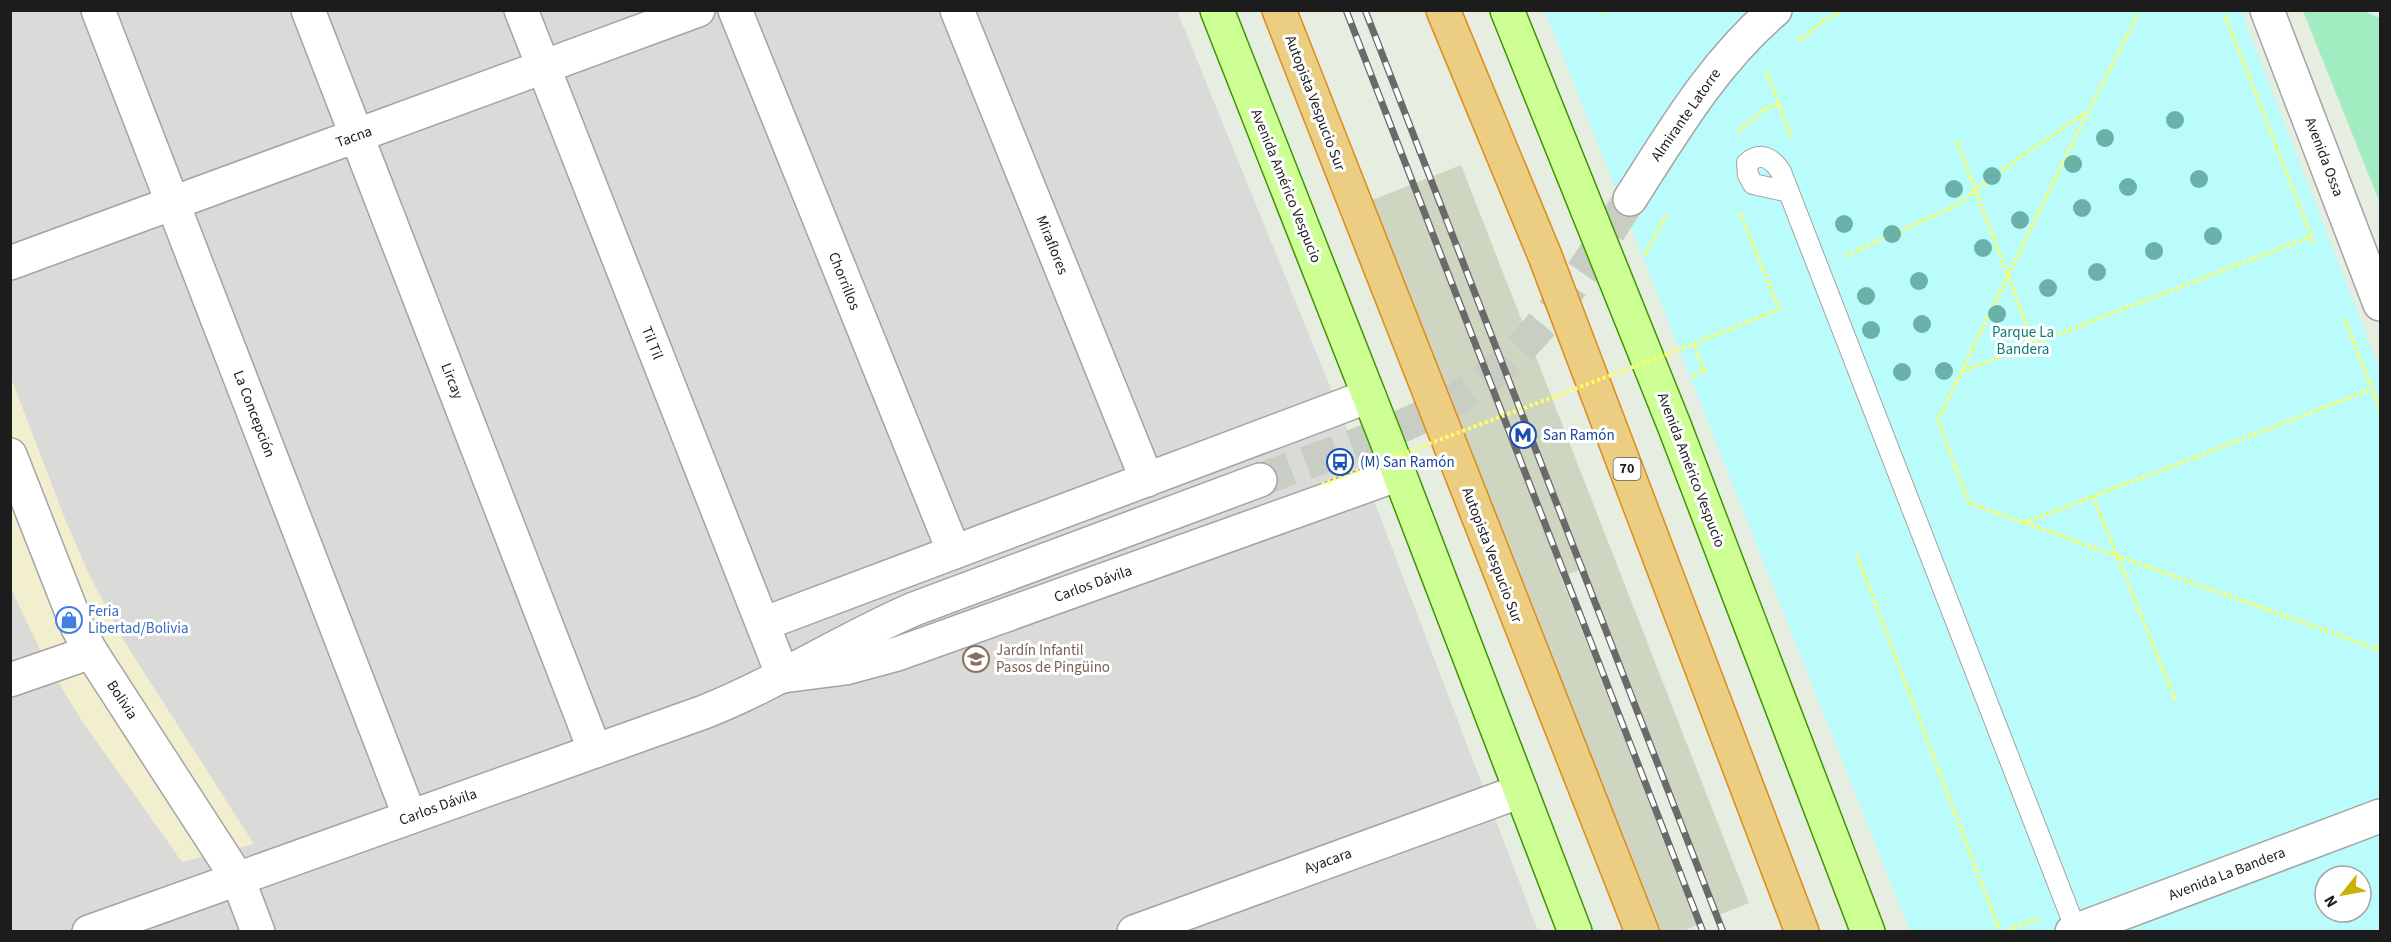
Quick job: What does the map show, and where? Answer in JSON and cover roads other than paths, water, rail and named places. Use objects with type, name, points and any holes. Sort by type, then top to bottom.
[{"type":"highway","name":"Autopista Vespucio Sur","points":[[1279,10],[1642,932]]},
{"type":"highway","name":"70","points":[[1443,10],[1545,256],[1802,932]]},
{"type":"main road","name":"Avenida Américo Vespucio","points":[[1217,10],[1369,396],[1575,932]]},
{"type":"main road","name":"Avenida Américo Vespucio","points":[[1507,10],[1674,425],[1868,932]]},
{"type":"street","name":"La Concepción","points":[[98,10],[410,817]]},
{"type":"street","name":"Lircay","points":[[308,10],[595,751]]},
{"type":"street","name":"Til Til","points":[[521,10],[783,676]]},
{"type":"street","name":"Tacna","points":[[10,263],[698,10]]},
{"type":"street","name":"Chorrillos","points":[[735,10],[954,552]]},
{"type":"street","name":"Miraflores","points":[[957,10],[1147,480]]},
{"type":"street","name":"Almirante Latorre","points":[[1630,199],[1692,102],[1741,42],[1775,10]]},
{"type":"street","name":"Avenida Ossa","points":[[2267,10],[2380,304]]},
{"type":"street","points":[[763,624],[1369,396]]},
{"type":"street","name":"Bolivia","points":[[10,455],[66,602],[91,652],[238,879],[258,932]]},
{"type":"street","name":"Carlos Dávila","points":[[783,676],[845,668],[897,654],[1399,474]]},
{"type":"street","name":"Carlos Dávila","points":[[89,932],[747,695],[884,621],[1260,480]]},
{"type":"street","points":[[10,680],[91,652]]},
{"type":"street","name":"Ayacara","points":[[1134,932],[1521,791]]},
{"type":"street","name":"Avenida La Bandera","points":[[2074,931],[2380,816]]},
{"type":"lane","points":[[1789,192],[2074,931]]},
{"type":"tunnel","points":[[1260,480],[1397,428],[1449,403],[1473,388],[1497,369],[1541,326],[1579,276],[1630,199]]},
{"type":"railway","points":[[1346,10],[1703,932]]},
{"type":"railway","points":[[1365,10],[1723,932]]},
{"type":"place","name":"San Ramón","points":[[1523,435]]},
{"type":"place","name":"(M) San Ramón","points":[[1340,462]]},
{"type":"place","name":"Feria Libertad/Bolivia","points":[[69,620]]},
{"type":"place","name":"Jardín Infantil Pasos de Pingüino","points":[[976,659]]},
{"type":"park label","name":"Parque La Bandera","points":[[2023,340]]}]
